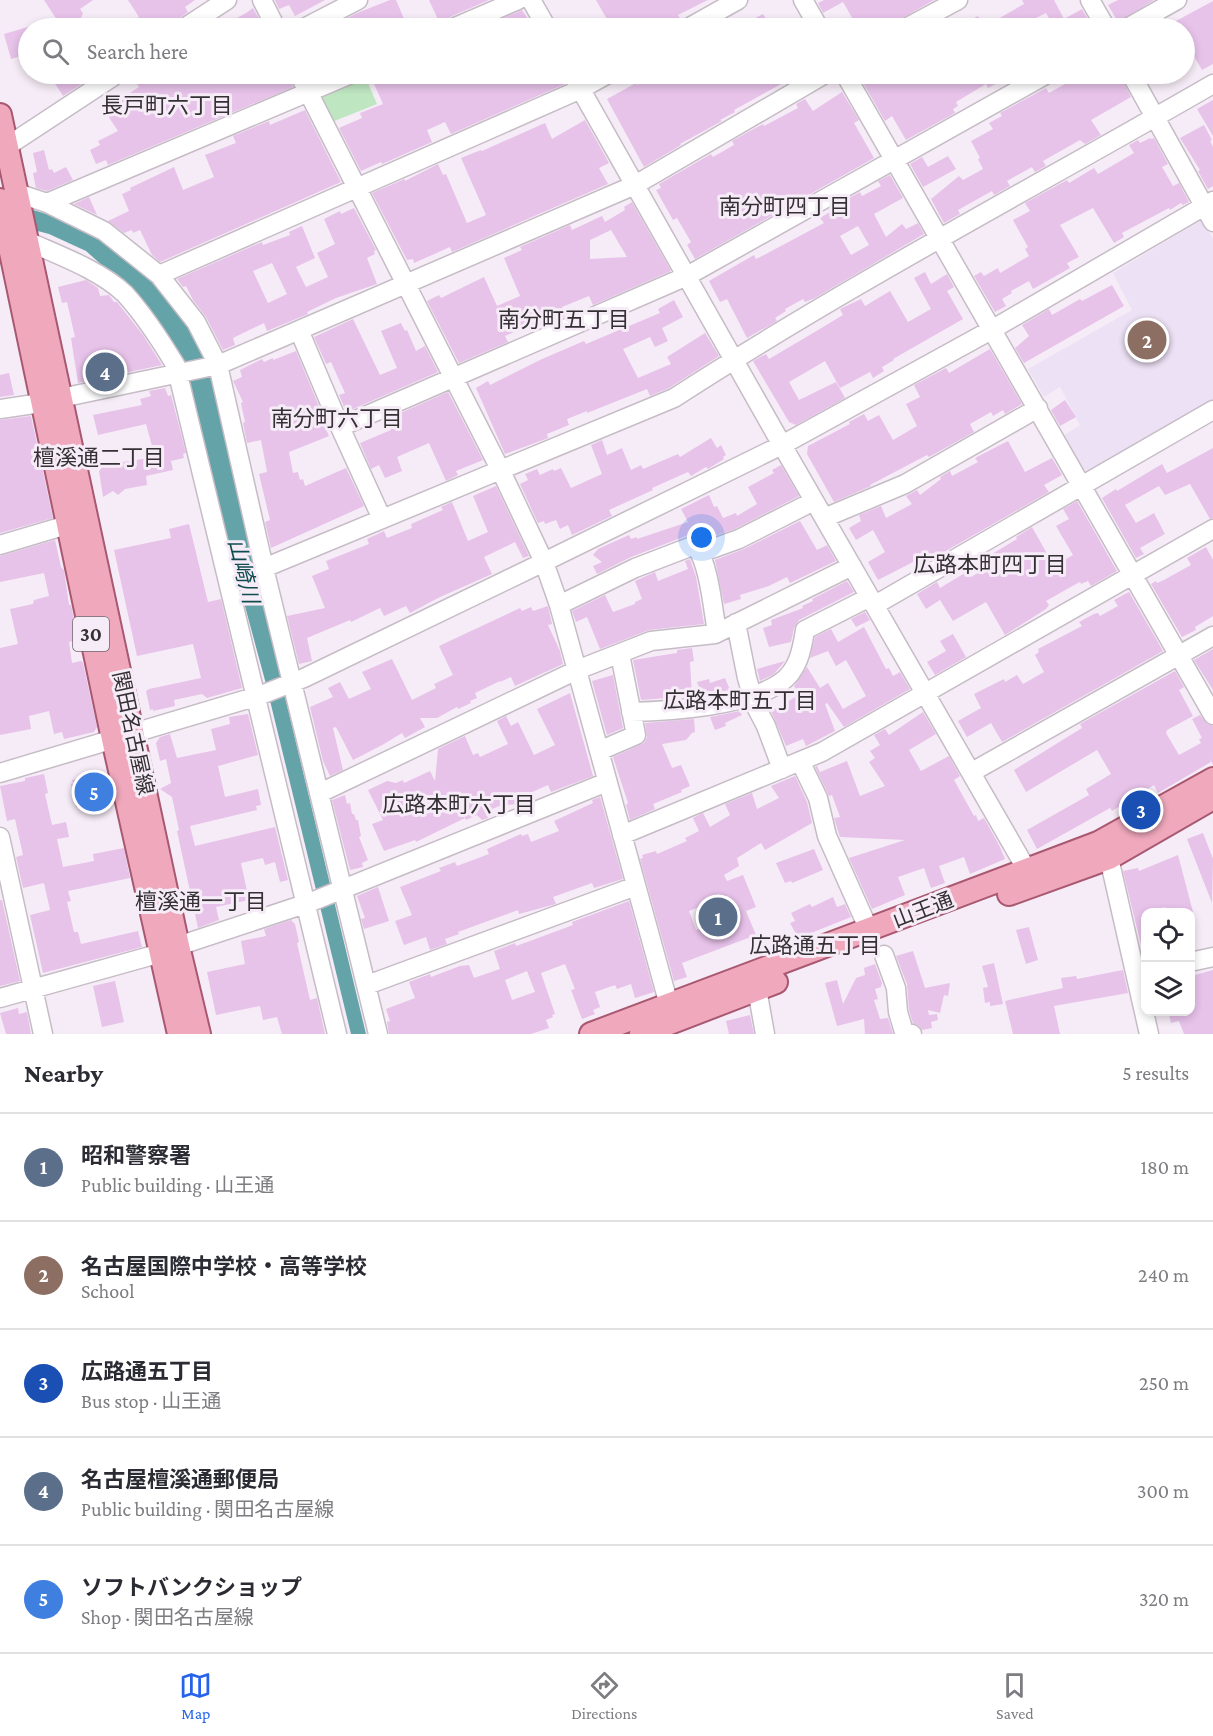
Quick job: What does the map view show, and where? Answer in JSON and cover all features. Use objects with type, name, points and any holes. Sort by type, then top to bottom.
[{"type":"main road","name":"関田名古屋線","points":[[0,115],[12,242],[51,400],[169,950],[179,1034]]},
{"type":"main road","name":"関田名古屋線","points":[[51,400],[67,525],[123,736]]},
{"type":"main road","name":"山王通","points":[[641,1034],[671,1013],[869,930],[1098,843],[1213,779]]},
{"type":"main road","name":"山王通","points":[[591,1034],[757,989],[1109,858],[1213,798]]},
{"type":"main road","name":"関田名古屋線","points":[[169,950],[199,1034]]},
{"type":"street","points":[[199,18],[227,0]]},
{"type":"street","points":[[262,0],[271,18]]},
{"type":"street","points":[[323,18],[358,0]]},
{"type":"street","points":[[476,18],[518,0]]},
{"type":"street","points":[[531,0],[541,18]]},
{"type":"street","points":[[706,18],[738,0]]},
{"type":"street","points":[[803,0],[813,18]]},
{"type":"street","points":[[925,18],[958,0]]},
{"type":"street","points":[[1090,0],[1100,18]]},
{"type":"street","points":[[1144,18],[1176,0]]},
{"type":"street","points":[[3,149],[102,84]]},
{"type":"street","points":[[305,84],[500,469],[544,562],[559,605],[671,1013]]},
{"type":"street","points":[[47,203],[328,84]]},
{"type":"street","points":[[159,275],[357,188],[571,84]]},
{"type":"street","points":[[579,84],[782,445],[1027,870]]},
{"type":"street","points":[[0,409],[215,366],[635,184],[808,84]]},
{"type":"street","points":[[850,84],[1213,714]]},
{"type":"street","points":[[340,428],[687,276],[1029,84]]},
{"type":"street","points":[[0,773],[294,683],[782,445],[1210,210],[1136,84]]},
{"type":"street","points":[[264,568],[674,398],[734,360],[940,239],[1213,84]]},
{"type":"street","points":[[8,197],[47,203],[104,231],[159,275],[196,322],[215,366],[378,1034]]},
{"type":"street","points":[[12,242],[86,267],[124,293],[158,335],[176,366],[259,695],[337,1034]]},
{"type":"street","points":[[298,330],[382,519]]},
{"type":"street","points":[[824,518],[905,484],[1038,408]]},
{"type":"street","points":[[631,712],[661,711],[753,696],[782,683],[796,665],[802,651],[805,630],[872,601],[1082,486],[1213,410]]},
{"type":"street","points":[[700,553],[739,539],[814,501]]},
{"type":"street","points":[[0,544],[67,525]]},
{"type":"street","points":[[622,836],[822,752],[1213,529]]},
{"type":"street","points":[[559,605],[635,568],[692,544],[697,546],[708,581],[717,633]]},
{"type":"street","points":[[320,793],[577,670],[651,641],[717,633],[852,566]]},
{"type":"street","points":[[736,623],[747,678],[782,769]]},
{"type":"street","points":[[972,772],[1213,636]]},
{"type":"street","points":[[599,751],[636,735],[620,654]]},
{"type":"street","points":[[800,761],[818,798],[827,836],[869,930]]},
{"type":"street","points":[[0,998],[169,950],[308,903],[607,782]]},
{"type":"street","points":[[0,837],[5,885],[43,1034]]},
{"type":"street","points":[[1109,858],[1141,975]]},
{"type":"street","points":[[367,985],[636,886]]},
{"type":"street","points":[[884,956],[896,988],[898,1012],[904,1032],[912,1034]]},
{"type":"street","points":[[1195,961],[1213,957]]},
{"type":"street","points":[[757,989],[765,1034]]},
{"type":"street","points":[[1147,1016],[1149,1034]]},
{"type":"shaded area","points":[[1202,220],[1213,239],[1213,400],[1088,470],[1082,469],[1063,436],[1080,425],[1060,387],[1044,397],[1028,369],[1132,310],[1113,273]]},
{"type":"green space","points":[[340,84],[368,84],[377,104],[332,122],[319,98],[321,92]]},
{"type":"water","name":"山崎川","points":[[0,200],[73,222],[152,275],[188,320],[207,359],[234,461],[281,680],[366,1034],[351,1034],[266,684],[180,366],[149,307],[86,251],[49,234],[0,221]]},
{"type":"building","points":[[44,0],[93,0],[80,9],[83,13],[81,18],[56,18]]},
{"type":"building","points":[[128,0],[195,0],[185,7],[188,12],[179,18],[137,18],[139,17]]},
{"type":"building","points":[[275,0],[325,0],[295,16],[289,5],[279,9]]},
{"type":"building","points":[[390,0],[396,0],[404,18],[347,18]]},
{"type":"building","points":[[429,0],[489,0],[449,18],[437,18]]},
{"type":"building","points":[[596,0],[708,0],[678,15],[680,18],[606,18]]},
{"type":"building","points":[[824,0],[934,0],[902,18],[852,18],[843,2],[823,13],[818,3]]},
{"type":"building","points":[[1022,0],[1054,0],[1063,18],[1049,18],[1046,13],[1036,18],[1000,18],[1024,4]]},
{"type":"building","points":[[1118,0],[1154,0],[1125,18],[1116,18],[1108,5]]},
{"type":"building","points":[[1213,1],[1213,64],[1202,70],[1195,58],[1195,18],[1182,18]]},
{"type":"building","points":[[253,8],[258,18],[237,18]]},
{"type":"building","points":[[1082,9],[1087,18],[1066,18]]},
{"type":"building","points":[[522,10],[527,18],[503,18]]},
{"type":"building","points":[[18,30],[18,57],[11,59],[4,34]]},
{"type":"building","points":[[55,84],[82,84],[63,96]]},
{"type":"building","points":[[137,84],[292,84],[293,87],[108,165],[106,160],[96,164],[90,150],[100,145],[98,141],[118,131],[104,110],[139,87]]},
{"type":"building","points":[[374,84],[565,84],[451,134],[445,122],[427,130],[432,142],[361,171],[339,128],[362,118],[360,113],[383,104]]},
{"type":"building","points":[[634,84],[781,84],[734,110],[735,112],[720,120],[722,121],[644,167],[607,99]]},
{"type":"building","points":[[864,84],[986,84],[956,102],[958,106],[953,109],[955,113],[906,140],[892,116],[885,121]]},
{"type":"building","points":[[1065,84],[1125,84],[1131,97],[1091,120],[1101,135],[1085,144],[1080,140],[1043,161],[1046,166],[1035,172],[1032,167],[1007,181],[1010,186],[994,195],[992,191],[958,210],[960,214],[944,223],[931,199],[959,176],[963,180],[983,169],[971,141],[993,129],[989,123],[1002,116],[1000,113],[1046,88],[1049,93]]},
{"type":"building","points":[[842,92],[859,120],[854,123],[874,158],[695,259],[687,245],[691,242],[677,218],[673,220],[656,190],[661,188],[659,184],[711,154],[713,157],[734,145],[732,141],[750,131],[798,108],[796,104],[805,99],[813,111]]},
{"type":"building","points":[[1213,100],[1213,136],[1197,109]]},
{"type":"building","points":[[305,110],[341,182],[160,262],[152,255],[140,230],[124,233],[108,221],[129,211],[122,194],[131,190],[130,188],[174,167],[183,190],[214,177],[205,155],[236,143],[233,136],[269,121],[270,125]]},
{"type":"building","points":[[585,120],[609,163],[599,168],[608,184],[452,252],[450,247],[414,263],[413,259],[407,260],[372,193],[405,179],[405,181],[438,164],[443,175],[446,174],[467,223],[486,215],[461,158],[545,123],[552,139]]},
{"type":"building","points":[[1204,125],[1213,147],[1213,186],[1208,189],[1198,171],[1200,170],[1180,138]]},
{"type":"building","points":[[1154,138],[1168,164],[1162,167],[1173,186],[1179,183],[1189,202],[1183,205],[1181,203],[1170,210],[1169,208],[1122,233],[1124,237],[1114,243],[1093,208],[1060,225],[1079,257],[1067,263],[1070,268],[1033,289],[1029,281],[1011,291],[1012,293],[1002,299],[1006,306],[995,312],[974,276],[981,272],[984,276],[998,268],[1000,273],[1029,256],[1025,249],[1028,247],[1013,220],[1030,211],[1025,203],[1067,180],[1069,183],[1094,168],[1098,174],[1134,153],[1129,145],[1138,140],[1140,143]]},
{"type":"building","points":[[44,150],[49,170],[52,169],[54,173],[66,167],[73,180],[47,191],[36,188],[33,173],[37,172],[33,153]]},
{"type":"building","points":[[948,156],[956,169],[923,187],[910,164],[922,157],[928,167]]},
{"type":"building","points":[[890,175],[903,198],[874,214],[886,237],[902,224],[906,229],[918,223],[924,234],[815,298],[805,302],[803,299],[785,309],[786,311],[775,318],[777,321],[747,338],[727,299],[720,302],[709,281],[754,255],[756,259],[824,223],[820,218],[830,212],[829,209],[860,192],[862,196],[881,186],[878,181]],"holes":[[[858,226],[869,245],[851,255],[840,236]]]},
{"type":"building","points":[[89,197],[97,215],[74,204]]},
{"type":"building","points":[[632,202],[671,271],[593,305],[589,296],[562,307],[564,317],[542,327],[541,325],[529,330],[527,326],[505,336],[508,342],[459,363],[427,301],[439,295],[441,298],[484,277],[497,306],[520,296],[504,258],[522,250],[520,247],[570,225],[572,230],[602,216],[605,222],[625,210],[624,207]],"holes":[[[611,230],[627,257],[590,259],[590,240]]]},
{"type":"building","points":[[354,208],[376,250],[375,254],[367,258],[377,284],[336,298],[307,312],[308,314],[267,331],[264,323],[233,338],[235,345],[223,350],[186,286],[183,287],[177,279],[262,242],[263,245],[290,235],[289,232],[302,226],[315,258],[296,267],[306,287],[328,277],[317,253],[335,244],[324,219],[340,211],[341,214]],"holes":[[[272,263],[287,294],[268,303],[253,271]]]},
{"type":"building","points":[[925,272],[931,284],[947,274],[954,287],[947,291],[963,319],[893,359],[882,367],[884,371],[873,378],[870,372],[840,388],[825,361],[789,382],[799,400],[836,382],[845,398],[796,425],[789,422],[753,361],[766,354],[769,359],[808,336],[843,315],[840,309],[861,299],[865,306],[890,291],[908,322],[931,309],[914,278]]},
{"type":"building","points":[[86,280],[98,288],[100,296],[109,295],[114,302],[117,302],[143,335],[162,365],[78,383],[71,338],[75,337],[67,302],[62,303],[58,287]]},
{"type":"building","points":[[1112,285],[1124,306],[1024,363],[1015,348],[1029,336],[1022,325],[1049,309],[1052,315]]},
{"type":"building","points":[[674,300],[683,317],[662,328],[668,341],[655,347],[650,337],[623,349],[638,378],[671,364],[667,357],[705,333],[719,356],[669,388],[650,396],[647,389],[567,419],[569,425],[547,434],[548,438],[505,454],[476,388],[488,381],[490,385],[584,341],[586,344],[660,313],[658,309]]},
{"type":"building","points":[[353,319],[380,375],[397,368],[381,331],[401,323],[405,331],[407,330],[416,351],[425,346],[438,372],[346,412],[339,395],[345,393],[331,362],[326,364],[314,337]]},
{"type":"building","points":[[990,349],[1022,404],[1005,414],[1003,410],[993,416],[991,412],[970,424],[974,432],[871,486],[834,502],[807,454],[808,446],[864,414],[868,421],[879,415],[893,440],[917,426],[906,404],[920,397],[914,385],[946,368],[949,373]]},
{"type":"building","points":[[296,351],[328,428],[326,429],[329,436],[289,452],[293,473],[298,472],[305,486],[346,468],[364,506],[271,548],[265,522],[270,520],[259,474],[267,472],[261,440],[247,443],[241,403],[243,402],[233,381],[242,377],[240,370],[262,359],[264,362],[273,358],[273,360]]},
{"type":"building","points":[[9,373],[14,395],[0,397],[0,375]]},
{"type":"building","points":[[165,388],[168,396],[171,395],[186,453],[183,454],[184,458],[171,461],[173,470],[146,476],[147,485],[125,489],[118,495],[113,491],[103,497],[99,471],[104,465],[155,457],[146,424],[98,435],[93,415],[142,405],[140,399],[151,396],[149,391]]},
{"type":"building","points":[[448,392],[483,460],[456,471],[458,475],[446,481],[429,443],[397,457],[402,471],[385,478],[379,465],[371,469],[360,443],[391,430],[387,419]]},
{"type":"building","points":[[1065,400],[1076,417],[1060,426],[1051,410]]},
{"type":"building","points":[[31,416],[53,518],[0,533],[0,420]]},
{"type":"building","points":[[711,438],[717,448],[721,445],[726,455],[724,459],[691,476],[688,472],[652,488],[653,490],[609,510],[612,516],[572,535],[568,525],[560,529],[556,520],[545,524],[544,521],[538,523],[520,484],[528,480],[525,474],[537,469],[540,475],[561,468],[571,488],[602,474],[591,445],[602,440],[607,455],[622,448],[631,470],[641,465],[643,469],[678,454],[680,457]]},
{"type":"building","points":[[1008,441],[1025,472],[1052,458],[1062,475],[1044,485],[1049,492],[916,568],[913,562],[878,580],[868,562],[885,552],[873,530],[856,540],[849,528],[861,521],[859,515],[881,506],[886,518],[912,504],[906,496],[917,490],[920,495],[941,479],[940,477],[950,471],[952,476],[978,462],[975,458]]},
{"type":"building","points":[[1213,448],[1213,518],[1210,519],[1190,484],[1165,495],[1159,486],[1125,505],[1136,523],[1154,513],[1165,534],[1140,548],[1144,554],[1136,558],[1102,498],[1162,464],[1167,473]]},
{"type":"building","points":[[781,465],[799,496],[735,529],[705,539],[701,535],[691,534],[631,557],[597,574],[593,566],[602,562],[593,555],[598,549],[629,535],[631,539],[637,537],[637,539],[688,522],[681,509],[709,495],[714,507],[717,506],[723,518],[736,513],[737,516],[757,504],[748,487],[774,473],[772,470]]},
{"type":"building","points":[[496,486],[529,556],[523,558],[515,542],[484,557],[492,574],[410,613],[406,606],[384,616],[380,608],[351,622],[350,620],[307,638],[312,661],[299,664],[287,616],[325,608],[312,576],[329,569],[326,561],[369,544],[367,539],[384,531],[387,538],[412,528],[411,524],[443,510],[441,507],[452,502],[468,541],[488,532],[473,496]]},
{"type":"building","points":[[1077,501],[1117,571],[1091,586],[1088,581],[1081,584],[1080,582],[1046,601],[1049,605],[1046,609],[1005,635],[986,602],[953,621],[940,600],[926,609],[917,594],[937,582],[940,588],[968,571],[971,577],[997,562],[992,554],[1032,527],[1054,566],[1073,555],[1056,526],[1069,519],[1063,509]]},
{"type":"building","points":[[800,521],[817,550],[827,545],[836,561],[790,583],[787,577],[769,586],[740,595],[741,599],[724,604],[715,560],[744,549]]},
{"type":"building","points":[[189,524],[208,602],[221,599],[242,688],[207,698],[202,694],[174,700],[175,706],[153,711],[153,709],[150,710],[146,691],[201,678],[193,644],[137,656],[114,550],[171,538],[169,529]]},
{"type":"building","points":[[55,540],[61,567],[64,570],[69,605],[71,605],[78,640],[69,642],[72,663],[81,661],[83,663],[97,727],[94,732],[64,739],[62,732],[54,734],[49,711],[29,716],[31,729],[0,735],[0,648],[18,644],[10,609],[33,604],[34,600],[49,596],[44,573],[0,582],[0,556]]},
{"type":"building","points":[[1206,547],[1213,560],[1213,616],[1195,627],[1196,630],[1182,637],[1151,584],[1164,580],[1191,565],[1187,558]]},
{"type":"building","points":[[690,559],[696,577],[704,624],[649,630],[600,649],[587,617],[576,622],[572,611],[605,595],[613,612],[635,604],[642,599],[635,581],[655,572],[658,581],[688,569],[685,561]]},
{"type":"building","points":[[847,581],[854,592],[799,620],[794,628],[791,642],[769,647],[763,628],[772,625],[771,620],[803,608],[802,606],[813,601],[812,599]]},
{"type":"building","points":[[1129,592],[1163,651],[1002,742],[991,723],[967,737],[958,721],[981,708],[974,694],[1004,679],[1005,682],[1017,675],[1023,684],[1044,672],[1035,655],[1039,652],[1038,649],[1082,626],[1079,622],[1094,614],[1098,613],[1100,616],[1118,606],[1114,600]]},
{"type":"building","points":[[548,606],[552,624],[548,625],[560,651],[563,664],[515,686],[511,677],[500,681],[475,693],[477,698],[470,701],[471,703],[458,709],[457,707],[437,718],[420,718],[425,727],[405,738],[402,733],[353,760],[336,727],[333,728],[343,770],[330,776],[323,761],[310,707],[333,697],[328,688],[340,682],[349,699],[371,689],[362,672],[392,659],[412,700],[436,688],[434,684],[453,675],[439,646],[520,608],[522,611],[531,607],[533,611]]},
{"type":"building","points":[[865,612],[870,620],[856,627],[851,619]]},
{"type":"building","points":[[864,627],[886,669],[889,668],[893,676],[900,672],[910,689],[844,727],[827,703],[825,704],[835,731],[806,746],[803,739],[786,746],[771,711],[799,695],[794,686],[807,667],[820,688],[828,683],[843,709],[866,696],[846,660],[836,666],[828,651],[810,658],[815,637],[831,629],[838,642]]},
{"type":"building","points":[[953,634],[966,657],[935,675],[927,662],[946,651],[940,641]]},
{"type":"building","points":[[692,648],[694,661],[690,662],[692,696],[641,700],[633,660],[677,653],[677,650]]},
{"type":"building","points":[[1213,649],[1213,690],[1194,660]]},
{"type":"building","points":[[785,661],[774,674],[760,681],[757,669]]},
{"type":"building","points":[[1175,671],[1184,687],[1179,690],[1193,716],[1167,730],[1166,733],[1179,755],[1201,743],[1199,739],[1202,738],[1192,719],[1200,715],[1207,724],[1213,726],[1213,765],[1210,758],[1211,762],[1158,793],[1154,785],[1112,811],[1110,808],[1037,849],[1027,830],[1089,795],[1086,789],[1111,774],[1097,750],[1026,792],[1014,770],[1082,728],[1080,724]]},
{"type":"building","points":[[613,675],[623,728],[607,735],[592,681]]},
{"type":"building","points":[[725,678],[730,690],[702,695],[697,682],[709,679],[710,683]]},
{"type":"building","points":[[570,693],[593,776],[551,792],[548,785],[530,793],[530,797],[526,797],[521,804],[502,805],[487,811],[488,818],[482,820],[477,815],[466,820],[465,818],[416,842],[415,840],[384,851],[372,824],[383,820],[368,790],[387,781],[396,783],[403,780],[404,783],[430,771],[435,781],[438,749],[465,736],[473,755],[478,753],[480,757],[508,744],[497,721],[506,716],[511,726],[518,722],[534,755],[555,745],[537,709]]},
{"type":"building","points":[[740,711],[742,715],[725,723],[726,726],[715,730],[710,717]]},
{"type":"building","points":[[923,712],[936,734],[909,750],[921,771],[949,756],[960,776],[954,780],[974,816],[976,815],[978,821],[984,818],[1005,859],[970,874],[964,857],[939,866],[945,883],[931,888],[924,868],[898,877],[905,895],[872,909],[849,858],[905,840],[840,837],[834,818],[840,817],[832,795],[829,796],[815,767],[817,766],[820,772],[847,761],[860,796],[885,786],[869,762],[875,758],[870,751],[880,745],[874,735],[885,729],[889,735]]},
{"type":"building","points":[[248,714],[258,755],[218,766],[225,797],[258,789],[261,805],[256,806],[257,810],[190,826],[195,846],[275,827],[288,880],[280,882],[275,862],[265,865],[263,858],[241,863],[249,900],[216,907],[219,920],[198,928],[172,797],[160,789],[171,783],[166,759],[160,761],[156,743],[160,737],[170,734],[177,758],[216,750],[211,729],[230,724],[229,717]]},
{"type":"building","points":[[694,719],[695,732],[686,740],[662,744],[672,768],[681,765],[690,786],[681,790],[682,792],[653,804],[655,809],[630,820],[626,805],[628,803],[613,757],[644,743],[647,737],[645,723]]},
{"type":"building","points":[[44,774],[48,793],[45,794],[52,825],[66,822],[69,837],[57,839],[63,867],[94,861],[93,854],[124,848],[130,878],[68,891],[71,901],[67,902],[74,932],[78,932],[81,944],[138,931],[142,947],[43,973],[30,915],[50,910],[44,883],[23,888],[16,857],[23,855],[15,819],[7,821],[0,786]]},
{"type":"building","points":[[93,776],[100,801],[76,807],[72,780]]},
{"type":"building","points":[[795,776],[807,802],[812,823],[765,850],[761,843],[737,858],[739,866],[724,875],[727,881],[743,875],[756,907],[746,911],[756,935],[682,963],[687,977],[674,981],[640,859],[643,858],[642,855],[656,851],[657,854],[687,841],[685,838],[699,831],[693,818],[703,813],[710,827],[730,815],[725,804],[752,793],[757,809],[779,798],[771,786]],"holes":[[[728,896],[735,915],[696,930],[689,911]]]},
{"type":"building","points":[[345,795],[347,804],[350,803],[352,814],[358,820],[361,836],[359,837],[368,860],[362,863],[363,867],[350,870],[332,800]]},
{"type":"building","points":[[600,797],[623,879],[594,888],[592,883],[553,897],[556,904],[519,914],[518,910],[458,932],[459,934],[445,939],[447,944],[430,950],[426,937],[404,945],[395,921],[412,915],[400,887],[441,871],[439,868],[455,862],[457,866],[489,854],[487,849],[521,834],[522,836],[528,834],[531,842],[559,831],[554,821],[593,803],[592,800]]},
{"type":"building","points":[[1203,833],[1213,859],[1212,903],[1187,839]]},
{"type":"building","points":[[814,849],[823,870],[792,883],[791,881],[785,883],[776,863]]},
{"type":"building","points":[[1178,855],[1192,908],[1141,908],[1141,945],[1123,871],[1138,868],[1139,871]]},
{"type":"building","points":[[378,887],[389,921],[364,929],[361,919],[365,918],[357,896]]},
{"type":"building","points":[[833,897],[837,907],[845,904],[851,917],[801,937],[797,936],[790,923],[795,921],[791,913],[810,904],[812,907]]},
{"type":"building","points":[[0,900],[2,900],[20,981],[0,986]]},
{"type":"building","points":[[629,901],[654,992],[635,998],[631,984],[617,989],[615,985],[595,992],[600,1007],[593,1010],[595,1014],[582,1019],[571,990],[575,989],[565,964],[541,973],[555,1014],[546,1020],[549,1028],[531,1034],[389,1034],[387,1022],[390,1021],[386,1009],[415,998],[409,982],[430,974],[431,977],[460,966],[469,965],[474,978],[500,969],[494,951],[515,943],[516,946],[530,941],[573,925],[572,922]],"holes":[[[527,971],[535,992],[512,1000],[505,980]]]},
{"type":"building","points":[[291,920],[295,924],[310,1000],[317,998],[325,1034],[282,1034],[277,1017],[263,1020],[260,1006],[216,1015],[207,972],[245,964],[241,941],[266,936],[264,929]]},
{"type":"building","points":[[1029,927],[1038,960],[1026,964],[1016,930]]},
{"type":"building","points":[[913,951],[925,988],[950,983],[948,996],[944,995],[940,1013],[928,1010],[929,1015],[937,1014],[938,1020],[931,1022],[932,1028],[922,1030],[913,1023],[909,1010],[907,984],[896,956]]},
{"type":"building","points":[[994,963],[1003,1004],[990,1006],[990,1002],[985,1003],[983,988],[988,987],[982,966]]},
{"type":"building","points":[[875,964],[882,983],[881,987],[875,989],[878,999],[874,1000],[880,1019],[888,1018],[893,1034],[865,1034],[864,1019],[837,1026],[825,983],[837,980],[843,1004],[856,978],[865,975],[864,968]]},
{"type":"building","points":[[1123,970],[1128,993],[1054,1006],[1060,1034],[1013,1034],[1005,1001],[1063,988],[1061,978],[1076,976],[1077,979]]},
{"type":"building","points":[[1213,970],[1213,1034],[1184,1034],[1179,1021],[1171,1023],[1169,1016],[1195,1016],[1195,975]]},
{"type":"building","points":[[115,981],[124,1022],[102,1027],[93,986]]},
{"type":"building","points":[[18,1008],[19,1014],[27,1012],[31,1034],[6,1034],[0,1013]]},
{"type":"building","points":[[750,1015],[754,1034],[729,1034],[726,1021]]},
{"type":"place","name":"名古屋国際中学校・高等学校","points":[[1147,340]]},
{"type":"place","name":"名古屋檀溪通郵便局","points":[[105,372]]},
{"type":"place","name":"ソフトバンクショップ","points":[[94,792]]},
{"type":"place","name":"広路通五丁目","points":[[1141,810]]},
{"type":"place","name":"昭和警察署","points":[[718,917]]},
{"type":"district","name":"長戸町六丁目","points":[[167,105]]},
{"type":"district","name":"南分町四丁目","points":[[785,206]]},
{"type":"district","name":"南分町五丁目","points":[[564,319]]},
{"type":"district","name":"南分町六丁目","points":[[337,418]]},
{"type":"district","name":"檀溪通二丁目","points":[[99,457]]},
{"type":"district","name":"広路本町四丁目","points":[[990,564]]},
{"type":"district","name":"広路本町五丁目","points":[[740,700]]},
{"type":"district","name":"広路本町六丁目","points":[[459,804]]},
{"type":"district","name":"檀溪通一丁目","points":[[201,901]]},
{"type":"district","name":"広路通五丁目","points":[[815,945]]}]
